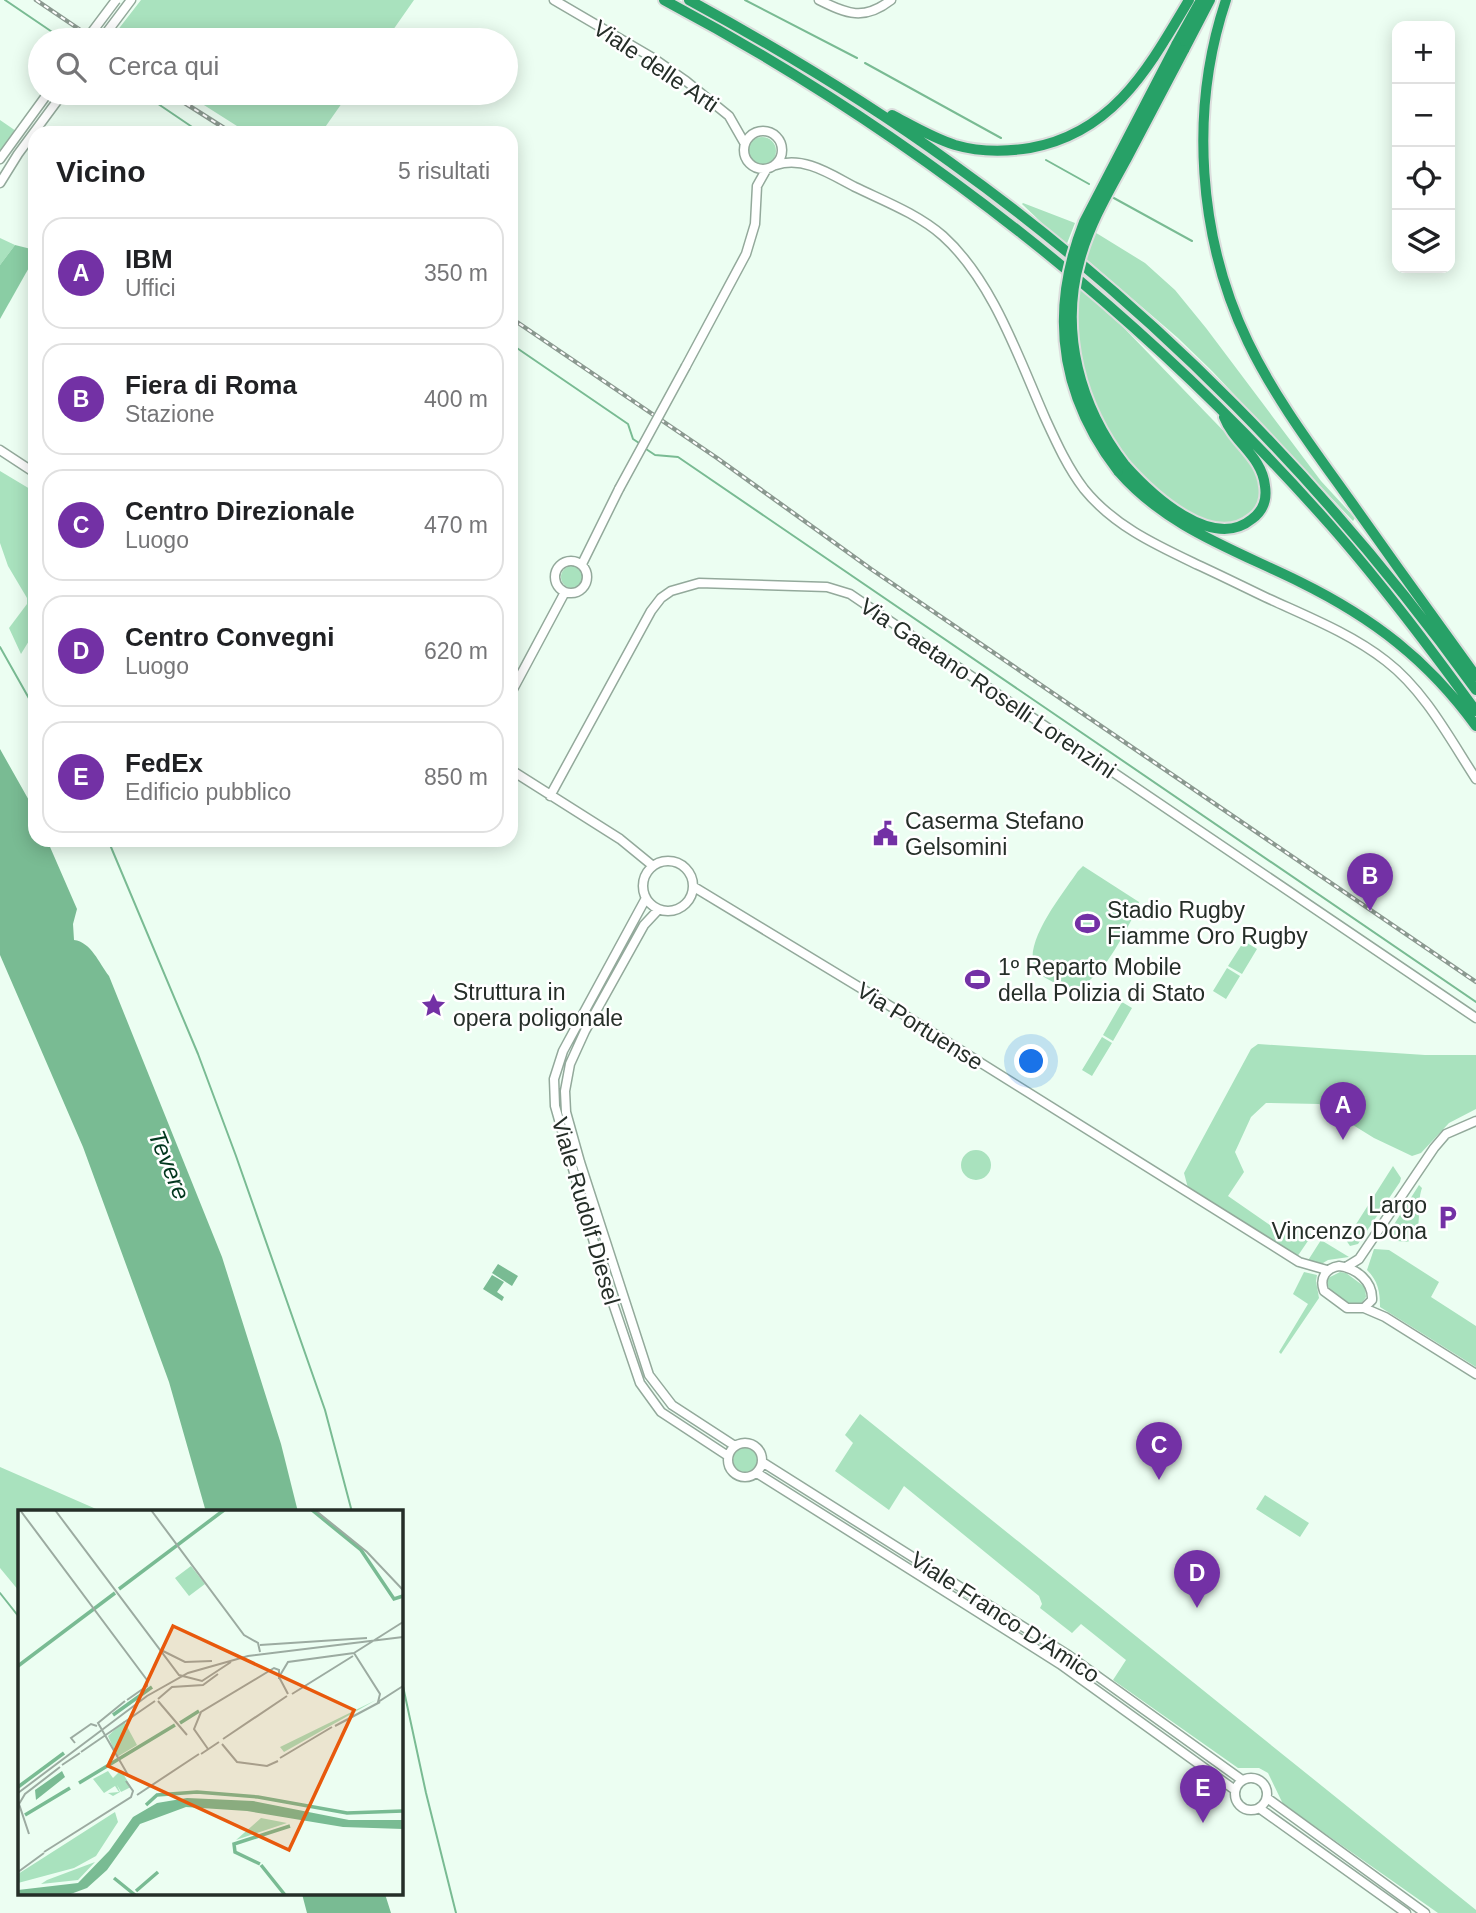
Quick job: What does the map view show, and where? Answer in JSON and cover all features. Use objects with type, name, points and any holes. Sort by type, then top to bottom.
[{"type":"highway","points":[[656,0],[677,7]]},
{"type":"highway","points":[[664,0],[853,112],[979,200],[1083,281],[1223,411],[1310,503],[1367,569],[1476,711]]},
{"type":"highway","points":[[689,0],[833,83],[950,161],[1103,283],[1210,382],[1292,465],[1378,562],[1476,690]]},
{"type":"highway","points":[[833,83],[922,131],[955,145],[986,151],[1040,146],[1089,127],[1107,113],[1130,90],[1156,56],[1189,0]]},
{"type":"highway","points":[[1200,0],[1180,47],[1096,217],[1083,250],[1075,282],[1072,320],[1079,374],[1096,421],[1122,468],[1143,496],[1175,520],[1318,591],[1376,625],[1430,670],[1476,726]]},
{"type":"highway","points":[[1180,47],[1210,0]]},
{"type":"highway","points":[[1226,0],[1212,53],[1207,86],[1204,146],[1209,214],[1230,297],[1262,368],[1298,427],[1476,676]]},
{"type":"highway","points":[[1122,468],[1159,498],[1199,523],[1220,530],[1247,523],[1262,508],[1264,479],[1250,451],[1230,430],[1223,411]]},
{"type":"street","points":[[95,28],[116,0]]},
{"type":"street","points":[[111,28],[131,0]]},
{"type":"street","name":"Viale delle Arti","points":[[554,0],[653,58],[686,80],[724,111],[745,144],[744,155],[757,186]]},
{"type":"street","points":[[819,0],[852,13],[876,10],[891,0]]},
{"type":"street","points":[[0,159],[39,105]]},
{"type":"street","points":[[39,126],[54,105]]},
{"type":"street","points":[[745,144],[752,134],[758,132],[776,136],[780,141],[782,154],[776,165]]},
{"type":"street","points":[[0,183],[28,140]]},
{"type":"street","points":[[750,164],[760,170],[766,170],[792,161],[816,168],[910,214],[942,236],[965,260],[986,292],[1060,451],[1094,500],[1121,524],[1145,540],[1324,623],[1380,656],[1400,673],[1424,701],[1476,779]]},
{"type":"street","points":[[582,564],[619,489],[749,248],[756,216],[757,186],[766,170]]},
{"type":"street","points":[[0,450],[28,468]]},
{"type":"street","points":[[566,561],[577,561],[586,570],[588,578],[580,591],[565,592],[556,582],[557,568],[566,561]]},
{"type":"street","points":[[588,578],[600,580]]},
{"type":"street","name":"Via Gaetano Roselli Lorenzini","points":[[550,796],[651,611],[663,596],[679,587],[699,583],[832,587],[850,594],[1476,1018]]},
{"type":"street","points":[[518,680],[565,592]]},
{"type":"street","points":[[518,774],[625,843],[653,866]]},
{"type":"street","points":[[668,861],[676,862],[689,872],[694,887],[692,895],[682,908],[674,911],[658,909],[646,898],[643,884],[653,866],[668,861]]},
{"type":"street","name":"Via Portuense","points":[[694,887],[1288,1256],[1306,1266],[1327,1270]]},
{"type":"street","name":"Viale Rudolf Diesel","points":[[646,898],[563,1051],[554,1079],[555,1107],[603,1274],[640,1383],[662,1412],[728,1456]]},
{"type":"street","name":"Viale Rudolf Diesel","points":[[658,909],[644,925],[573,1056],[565,1084],[566,1109],[580,1162],[649,1375],[672,1405],[735,1446]]},
{"type":"street","points":[[1346,1267],[1359,1259],[1423,1160],[1446,1134],[1463,1121],[1476,1118]]},
{"type":"street","points":[[1364,1308],[1372,1300],[1370,1285],[1364,1277],[1346,1267],[1336,1266],[1327,1270],[1322,1285],[1327,1295],[1348,1308],[1364,1308],[1385,1317],[1476,1374]]},
{"type":"street","points":[[745,1443],[756,1447],[762,1456],[757,1473],[748,1477],[738,1476],[729,1468],[728,1456],[735,1446],[745,1443]]},
{"type":"street","name":"Viale Franco D'Amico","points":[[762,1462],[1073,1659],[1242,1780]]},
{"type":"street","name":"Viale Franco D'Amico","points":[[757,1473],[1067,1668],[1235,1790]]},
{"type":"street","points":[[1258,1779],[1266,1787],[1267,1798],[1259,1808],[1249,1810],[1236,1801],[1235,1790],[1242,1780],[1258,1779]]},
{"type":"street","points":[[1267,1798],[1425,1913]]},
{"type":"street","points":[[1259,1808],[1406,1913]]},
{"type":"shaded area","points":[[141,0],[414,0],[394,28],[119,28]]},
{"type":"shaded area","points":[[204,105],[341,105],[326,126],[237,126]]},
{"type":"shaded area","points":[[0,120],[16,131],[0,153]]},
{"type":"shaded area","points":[[762,137],[772,141],[776,151],[772,161],[762,165],[752,161],[748,151],[752,141]]},
{"type":"shaded area","points":[[1022,204],[1075,223],[1066,246]]},
{"type":"shaded area","points":[[1093,231],[1145,263],[1175,290],[1321,481],[1355,518],[1353,521],[1212,371],[1085,258]]},
{"type":"shaded area","points":[[0,238],[15,245],[0,265]]},
{"type":"shaded area","points":[[15,245],[28,248],[28,269],[0,319],[0,265]]},
{"type":"shaded area","points":[[1077,286],[1123,327],[1241,449],[1258,475],[1261,492],[1254,513],[1235,524],[1208,522],[1182,511],[1137,473],[1109,437],[1083,379],[1075,329]]},
{"type":"shaded area","points":[[0,471],[28,488],[28,642],[21,654],[9,628],[27,604],[27,598],[8,566],[0,543]]},
{"type":"shaded area","points":[[572,566],[580,569],[583,577],[580,585],[572,588],[564,585],[561,577],[564,569]]},
{"type":"shaded area","name":"Stadio Rugby Fiamme Oro Rugby","points":[[1083,866],[1139,902],[1118,945],[1100,970],[1079,987],[1067,989],[1039,973],[1033,963],[1033,951],[1045,921]]},
{"type":"shaded area","points":[[1244,941],[1257,949],[1242,974],[1228,966]]},
{"type":"shaded area","points":[[1227,968],[1240,976],[1226,999],[1213,991]]},
{"type":"shaded area","points":[[1122,1002],[1132,1008],[1113,1041],[1103,1035]]},
{"type":"shaded area","points":[[1102,1037],[1112,1043],[1092,1076],[1082,1070]]},
{"type":"shaded area","points":[[1258,1044],[1425,1055],[1476,1055],[1476,1109],[1449,1123],[1421,1153],[1412,1156],[1374,1138],[1319,1104],[1266,1103],[1251,1117],[1235,1152],[1244,1172],[1228,1196],[1277,1230],[1303,1227],[1312,1235],[1297,1257],[1188,1188],[1184,1173],[1251,1049]]},
{"type":"shaded area","points":[[976,1150],[987,1154],[991,1165],[987,1176],[976,1180],[965,1176],[961,1165],[965,1154]]},
{"type":"shaded area","points":[[1393,1166],[1401,1178],[1400,1182],[1358,1244],[1350,1246],[1346,1240]]},
{"type":"shaded area","points":[[1419,1185],[1422,1188],[1416,1234],[1413,1240],[1398,1241],[1393,1234],[1393,1226]]},
{"type":"shaded area","points":[[1321,1240],[1349,1257],[1328,1260],[1318,1266],[1307,1262]]},
{"type":"shaded area","points":[[1374,1249],[1389,1250],[1439,1282],[1431,1297],[1476,1326],[1476,1367],[1380,1307],[1378,1287],[1367,1270]]},
{"type":"shaded area","points":[[1304,1272],[1317,1275],[1319,1298],[1281,1354],[1279,1352],[1308,1304],[1293,1294]]},
{"type":"shaded area","points":[[1340,1272],[1346,1273],[1365,1287],[1366,1297],[1361,1304],[1343,1302],[1329,1289],[1328,1278]]},
{"type":"shaded area","points":[[860,1414],[1476,1910],[1476,1913],[1438,1913],[1283,1804],[1268,1773],[1259,1768],[1238,1768],[1113,1680],[1126,1660],[1081,1624],[1072,1633],[1040,1608],[1042,1604],[1039,1596],[904,1486],[889,1510],[835,1471],[853,1443],[845,1435]]},
{"type":"shaded area","points":[[746,1447],[755,1451],[759,1460],[755,1469],[746,1473],[737,1469],[733,1460],[737,1451]]},
{"type":"shaded area","points":[[0,1467],[98,1510],[18,1510],[18,1590],[0,1568]]},
{"type":"shaded area","points":[[1265,1495],[1309,1523],[1300,1537],[1256,1509]]},
{"type":"water","name":"Tevere","points":[[0,749],[28,799],[28,847],[50,847],[77,909],[73,924],[74,940],[90,949],[109,976],[222,1257],[281,1444],[298,1510],[205,1510],[169,1382],[83,1147],[0,955]]},
{"type":"water","points":[[498,1264],[518,1276],[512,1286],[492,1273]]},
{"type":"water","points":[[492,1275],[504,1282],[497,1292],[504,1297],[502,1301],[483,1289]]},
{"type":"water","points":[[303,1896],[386,1896],[391,1913],[307,1913]]},
{"type":"waterway","points":[[5,0],[46,28]]},
{"type":"waterway","points":[[745,0],[857,58]]},
{"type":"waterway","points":[[865,63],[1001,138]]},
{"type":"waterway","points":[[160,105],[191,126]]},
{"type":"waterway","points":[[1046,160],[1089,184]]},
{"type":"waterway","points":[[1112,197],[1192,241]]},
{"type":"waterway","points":[[518,349],[628,424],[633,439],[639,443]]},
{"type":"waterway","points":[[646,449],[655,455],[678,457],[1476,1002]]},
{"type":"waterway","points":[[0,647],[28,697]]},
{"type":"waterway","points":[[111,847],[198,1054],[236,1156],[325,1410],[351,1510]]},
{"type":"waterway","points":[[0,1593],[18,1616]]},
{"type":"waterway","points":[[402,1682],[456,1913]]},
{"type":"railway","points":[[36,0],[77,28]]},
{"type":"railway","points":[[188,105],[221,126]]},
{"type":"railway","points":[[518,323],[717,458],[871,569],[1476,982]]},
{"type":"place","name":"Caserma Stefano Gelsomini","points":[[885,834]]},
{"type":"place","name":"Fiera di Roma","points":[[1370,911]]},
{"type":"place","name":"Stadio Rugby Fiamme Oro Rugby","points":[[1087,923]]},
{"type":"place","name":"1º Reparto Mobile della Polizia di Stato","points":[[978,980]]},
{"type":"place","name":"Struttura in opera poligonale","points":[[433,1005]]},
{"type":"place","name":"IBM","points":[[1343,1140]]},
{"type":"place","name":"Largo Vincenzo Dona","points":[[1447,1218]]},
{"type":"place","name":"Centro Direzionale","points":[[1159,1480]]},
{"type":"place","name":"Centro Convegni","points":[[1197,1608]]},
{"type":"place","name":"FedEx","points":[[1203,1823]]}]
